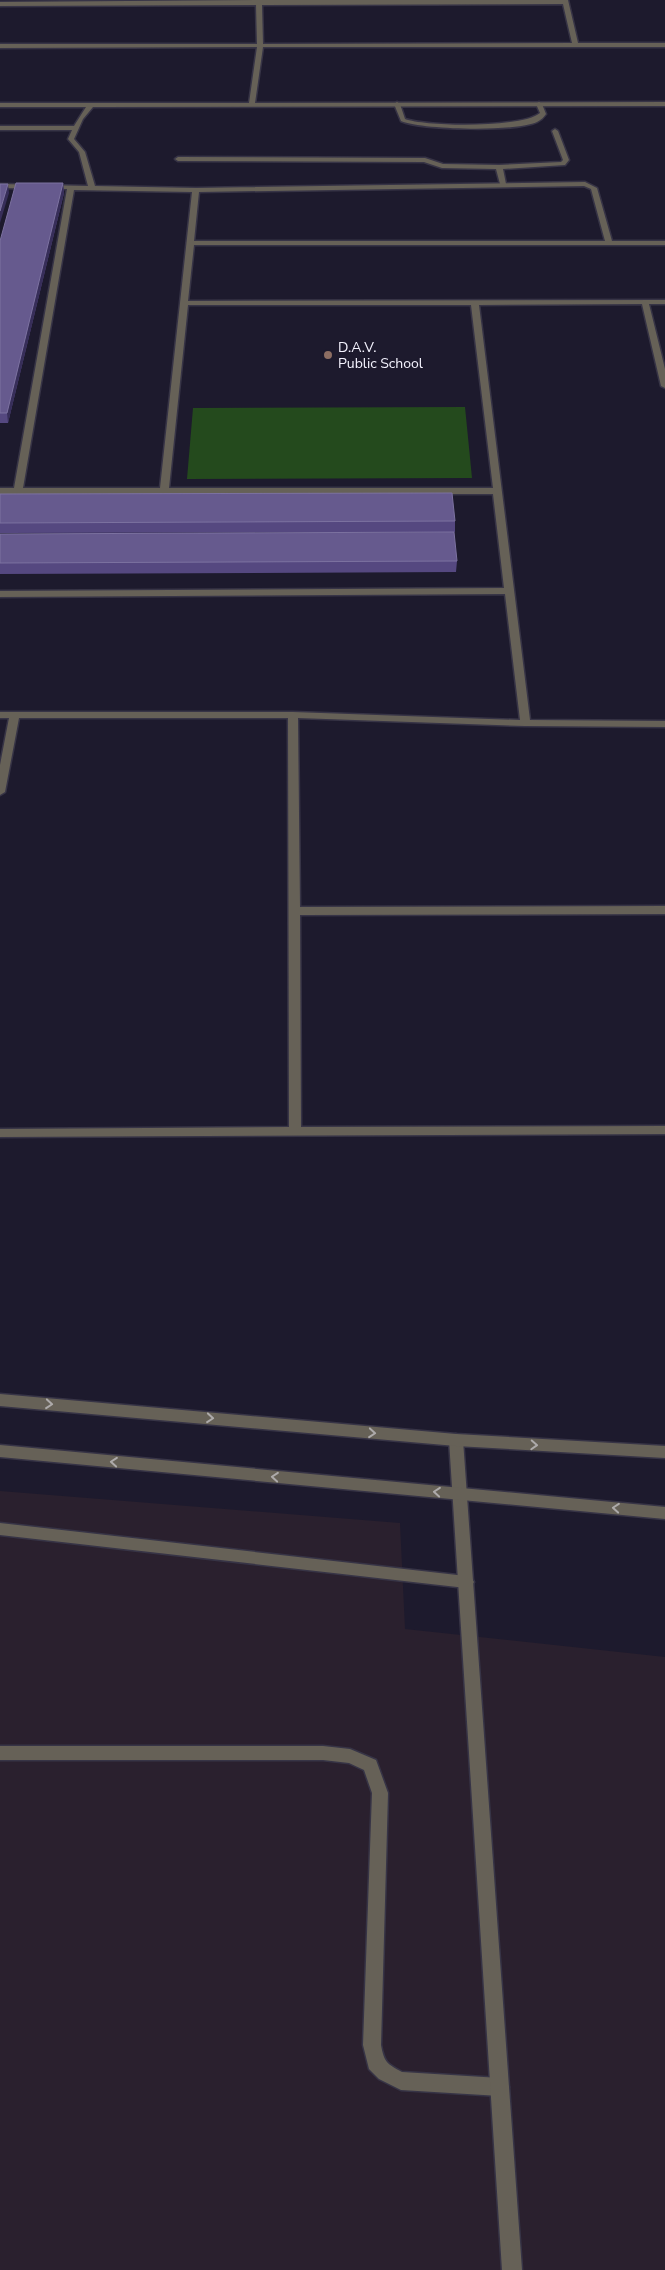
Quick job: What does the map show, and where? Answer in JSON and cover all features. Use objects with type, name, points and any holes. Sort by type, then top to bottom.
[{"type":"street","points":[[252,104],[260,46],[259,1]]},
{"type":"street","points":[[0,4],[259,1],[566,1],[575,45]]},
{"type":"street","points":[[0,46],[665,45]]},
{"type":"street","points":[[397,104],[401,118],[405,121],[437,124],[513,124],[534,121],[543,114],[539,104]]},
{"type":"street","points":[[0,105],[665,104]]},
{"type":"street","points":[[91,105],[80,119],[71,139],[82,152],[92,187]]},
{"type":"street","points":[[0,128],[76,128]]},
{"type":"street","points":[[178,160],[425,160],[442,166],[499,167],[563,164],[566,160],[555,131]]},
{"type":"street","points":[[499,167],[503,184]]},
{"type":"street","points":[[0,186],[196,190],[564,183],[592,186],[608,243]]},
{"type":"street","points":[[18,491],[71,186]]},
{"type":"street","points":[[164,491],[196,190]]},
{"type":"street","points":[[190,243],[665,243]]},
{"type":"street","points":[[475,302],[525,723]]},
{"type":"street","points":[[646,302],[665,386]]},
{"type":"street","points":[[184,303],[665,302]]},
{"type":"street","points":[[0,491],[497,491]]},
{"type":"street","points":[[0,594],[509,591]]},
{"type":"street","points":[[0,714],[293,716],[525,723],[665,724]]},
{"type":"street","points":[[0,792],[15,714]]},
{"type":"street","points":[[293,716],[295,1132]]},
{"type":"street","points":[[293,911],[665,910]]},
{"type":"street","points":[[0,1133],[665,1130]]},
{"type":"street","points":[[0,1400],[456,1440],[665,1452]]},
{"type":"street","points":[[456,1440],[512,2270]]},
{"type":"street","points":[[0,1451],[665,1513]]},
{"type":"street","points":[[0,1529],[466,1582]]},
{"type":"street","points":[[0,1753],[323,1753],[350,1756],[370,1765],[380,1793],[372,2045],[375,2063],[385,2073],[401,2081],[500,2087]]},
{"type":"shaded area","points":[[0,1491],[400,1523],[405,1629],[665,1657],[665,2270],[0,2270]]},
{"type":"green space","points":[[465,407],[472,478],[187,479],[193,408]]},
{"type":"building","points":[[16,183],[63,183],[7,413],[0,413],[0,241]]},
{"type":"building","points":[[0,184],[8,184],[0,211]]},
{"type":"building","points":[[452,493],[455,521],[0,523],[0,494]]},
{"type":"building","points":[[454,532],[457,561],[0,563],[0,534]]},
{"type":"place","name":"D.A.V. Public School","points":[[328,355]]}]
